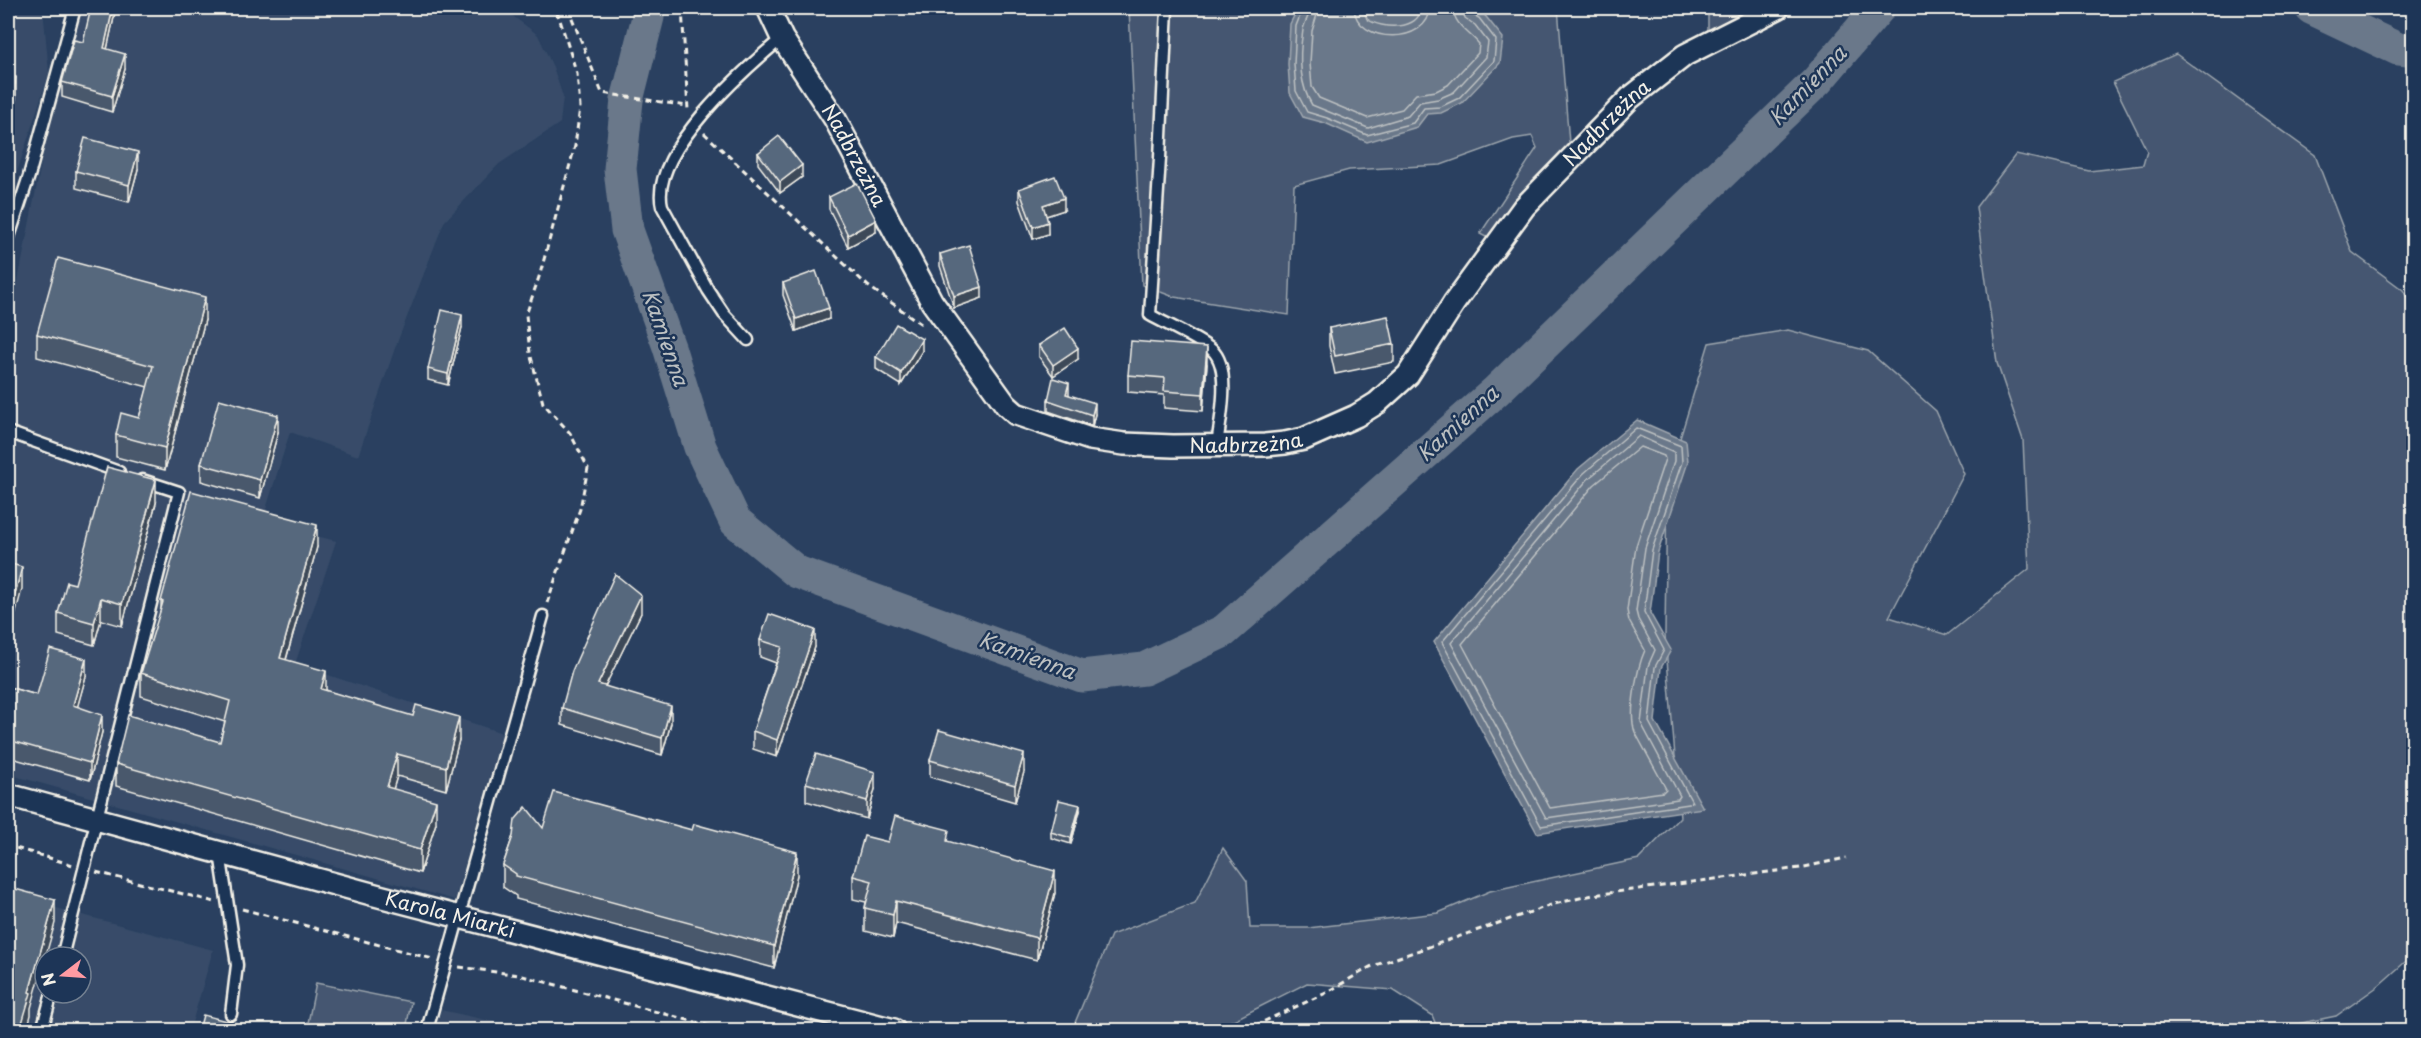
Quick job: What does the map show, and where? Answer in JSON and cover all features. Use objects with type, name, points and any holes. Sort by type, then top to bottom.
[{"type":"street","name":"Nadbrzeżna","points":[[768,8],[782,38],[836,119],[932,302],[1006,405],[1016,414],[1090,439],[1148,445],[1265,445],[1304,439],[1356,416],[1377,403],[1407,375],[1454,303],[1524,207],[1630,98],[1685,55],[1778,8]]},
{"type":"street","name":"Karola Miarki","points":[[8,795],[458,917],[894,1030]]},
{"type":"lane","points":[[8,240],[29,176],[75,8]]},
{"type":"lane","points":[[1167,8],[1150,315],[1213,350],[1223,369],[1217,445]]},
{"type":"lane","points":[[748,340],[724,314],[708,290],[662,206],[659,196],[662,181],[674,155],[694,123],[753,62],[782,38]]},
{"type":"lane","points":[[8,432],[179,492],[65,945]]},
{"type":"lane","points":[[427,1030],[543,616]]},
{"type":"lane","points":[[220,853],[237,966],[231,1014]]},
{"type":"lane","points":[[42,1030],[49,1005]]},
{"type":"path","points":[[543,616],[580,509],[588,468],[570,433],[543,403],[530,353],[526,315],[540,274],[575,146],[580,107],[577,74],[554,8]]},
{"type":"path","points":[[568,8],[602,93],[687,106]]},
{"type":"path","points":[[682,8],[687,106],[694,123],[868,286],[926,327]]},
{"type":"path","points":[[8,843],[9,846],[74,866]]},
{"type":"path","points":[[1245,1030],[1326,993],[1370,967],[1554,904],[1593,895],[1800,868],[1846,858]]},
{"type":"path","points":[[93,871],[207,900]]},
{"type":"path","points":[[242,910],[436,960]]},
{"type":"path","points":[[453,965],[519,975],[725,1030]]},
{"type":"shaded area","points":[[8,8],[43,8],[49,73],[8,200]]},
{"type":"shaded area","points":[[84,8],[502,8],[538,35],[553,67],[563,97],[560,123],[499,164],[444,222],[395,348],[358,456],[290,432],[262,522],[336,541],[295,664],[502,733],[455,900],[8,774],[8,332],[45,144],[69,50]]},
{"type":"shaded area","points":[[1129,8],[1558,8],[1569,143],[1492,240],[1480,234],[1537,148],[1532,136],[1513,139],[1441,165],[1349,170],[1294,185],[1289,315],[1174,297],[1142,285]]},
{"type":"shaded area","points":[[1708,8],[1750,8],[1708,31]]},
{"type":"shaded area","points":[[2176,54],[2315,155],[2352,252],[2403,290],[2414,311],[2413,955],[2377,987],[2336,1016],[2268,1030],[1438,1030],[1432,1015],[1393,990],[1307,983],[1214,1030],[1072,1030],[1111,935],[1195,903],[1223,848],[1247,881],[1250,928],[1308,928],[1438,913],[1490,891],[1639,859],[1680,817],[1665,635],[1667,481],[1709,343],[1788,330],[1868,351],[1936,411],[1964,474],[1889,617],[1947,635],[2029,569],[2023,440],[1997,363],[1976,207],[2016,154],[2089,171],[2143,165],[2147,151],[2113,82]]},
{"type":"shaded area","points":[[8,895],[213,950],[190,1030],[8,1030]]},
{"type":"shaded area","points":[[316,983],[411,1002],[406,1030],[307,1028]]},
{"type":"shaded area","points":[[441,1010],[532,1030],[435,1030]]},
{"type":"water","points":[[1298,8],[1370,8],[1382,12],[1416,8],[1469,8],[1483,13],[1503,38],[1500,63],[1462,103],[1441,113],[1427,114],[1417,127],[1367,142],[1325,123],[1303,117],[1290,93],[1288,64],[1290,24]]},
{"type":"water","points":[[1637,420],[1686,441],[1688,462],[1658,552],[1650,613],[1671,650],[1661,668],[1655,721],[1703,808],[1537,833],[1434,642],[1578,469]]},
{"type":"building","points":[[91,8],[113,8],[104,48],[125,54],[112,96],[62,82],[74,40],[83,42]]},
{"type":"building","points":[[8,75],[16,77],[8,114]]},
{"type":"building","points":[[779,136],[802,165],[780,182],[758,153]]},
{"type":"building","points":[[85,138],[138,152],[129,185],[76,171]]},
{"type":"building","points":[[1055,176],[1064,198],[1043,205],[1048,222],[1033,227],[1019,189]]},
{"type":"building","points":[[857,183],[876,220],[848,235],[829,197]]},
{"type":"building","points":[[969,245],[982,287],[954,296],[940,254]]},
{"type":"building","points":[[58,258],[205,297],[165,448],[116,435],[121,413],[139,418],[153,366],[37,334]]},
{"type":"building","points":[[816,271],[829,308],[796,319],[783,283]]},
{"type":"building","points":[[442,310],[462,315],[448,374],[428,369]]},
{"type":"building","points":[[1388,316],[1394,344],[1335,356],[1329,328]]},
{"type":"building","points":[[896,324],[922,339],[901,373],[876,357]]},
{"type":"building","points":[[1065,328],[1078,348],[1053,365],[1039,345]]},
{"type":"building","points":[[1131,341],[1207,347],[1203,394],[1164,391],[1165,378],[1128,375]]},
{"type":"building","points":[[1053,378],[1069,383],[1066,394],[1095,403],[1092,415],[1048,400]]},
{"type":"building","points":[[219,399],[278,415],[260,480],[201,464]]},
{"type":"building","points":[[107,467],[156,480],[122,604],[101,598],[94,623],[58,613],[67,582],[75,584]]},
{"type":"building","points":[[191,491],[317,525],[280,658],[326,671],[321,689],[413,716],[416,705],[459,717],[446,767],[397,754],[387,787],[436,801],[420,850],[116,764],[128,715],[220,742],[230,701],[141,673],[163,602],[161,601]]},
{"type":"building","points":[[8,563],[22,567],[8,620]]},
{"type":"building","points":[[615,574],[641,595],[598,684],[671,706],[662,738],[562,708],[572,671]]},
{"type":"building","points":[[769,614],[815,630],[777,740],[753,731],[782,647],[760,640]]},
{"type":"building","points":[[50,649],[86,659],[73,705],[102,715],[90,763],[8,740],[8,687],[37,695]]},
{"type":"building","points":[[939,730],[1024,754],[1015,785],[930,760]]},
{"type":"building","points":[[816,754],[875,772],[867,801],[806,783]]},
{"type":"building","points":[[554,792],[692,830],[694,824],[797,852],[774,946],[516,876],[503,865],[513,836],[515,820],[526,807],[543,828]]},
{"type":"building","points":[[1059,800],[1080,805],[1071,838],[1051,832]]},
{"type":"building","points":[[895,816],[949,830],[947,841],[1055,871],[1037,938],[896,901],[893,915],[865,908],[872,881],[853,876],[864,836],[888,842]]},
{"type":"building","points":[[8,887],[55,900],[42,945],[33,945],[33,978],[29,992],[31,993],[20,1030],[8,1030]]},
{"type":"building","points":[[203,1015],[262,1030],[199,1030]]},
{"type":"waterway","name":"Kamienna","points":[[647,8],[648,17],[627,100],[620,169],[627,230],[669,347],[700,447],[735,521],[797,572],[1082,676],[1144,669],[1224,631],[1496,391],[1817,81],[1879,8]]},
{"type":"waterway","name":"Kamienna","points":[[2311,8],[2398,49],[2414,51]]}]
